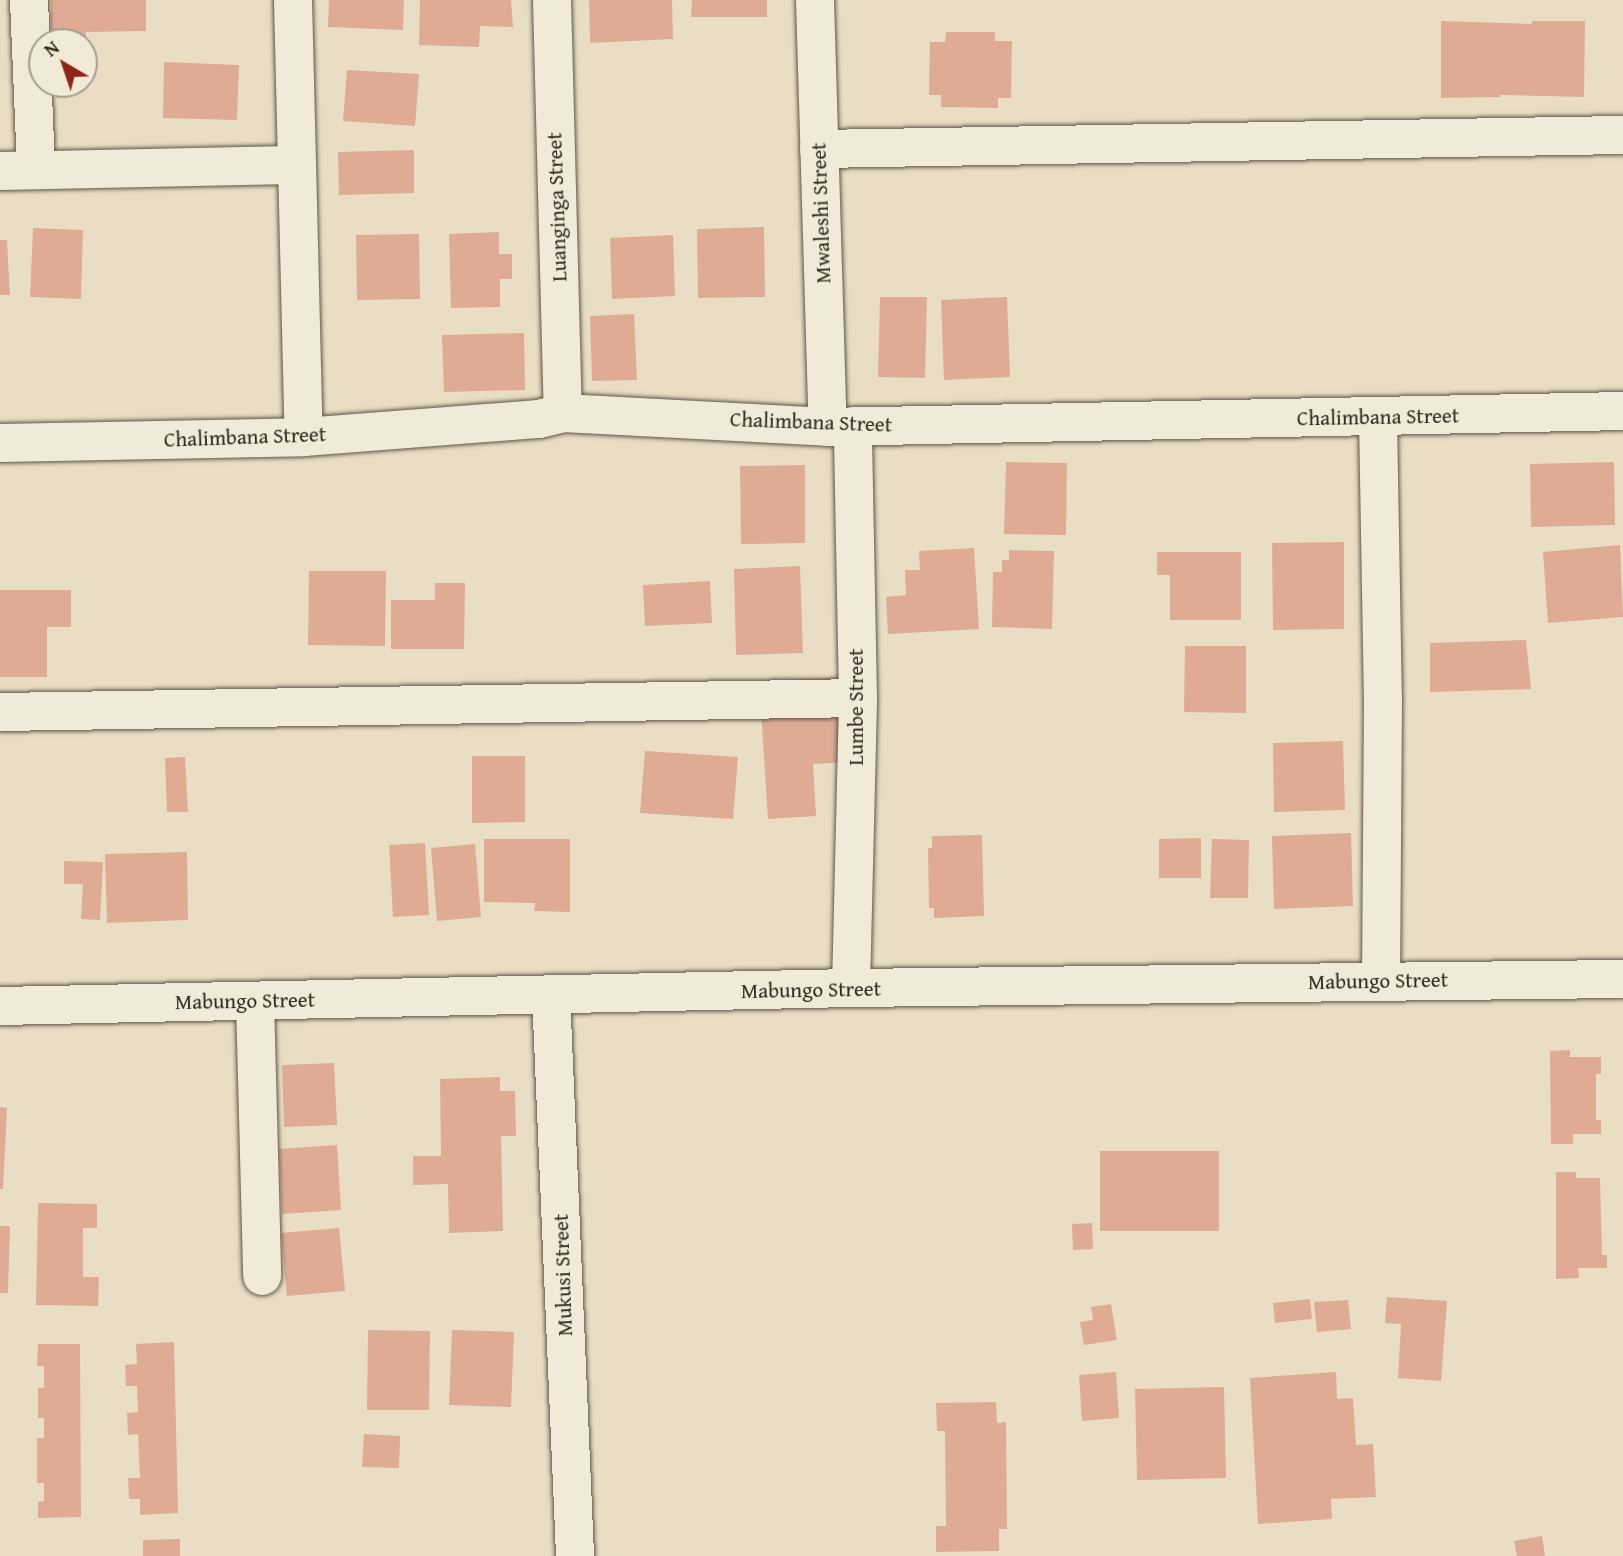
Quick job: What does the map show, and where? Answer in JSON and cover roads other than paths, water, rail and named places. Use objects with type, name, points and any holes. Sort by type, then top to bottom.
[{"type":"street","points":[[29,0],[18,170],[297,165]]},
{"type":"street","points":[[293,0],[304,437]]},
{"type":"street","name":"Luanginga Street","points":[[552,0],[563,413]]},
{"type":"street","name":"Mwaleshi Street","points":[[815,0],[820,149],[840,426]]},
{"type":"street","points":[[820,149],[1623,135]]},
{"type":"street","name":"Chalimbana Street","points":[[0,443],[304,437],[539,419],[563,413],[840,426],[1221,418],[1378,418],[1623,411]]},
{"type":"street","points":[[1378,418],[1383,699],[1381,981]]},
{"type":"street","name":"Lumbe Street","points":[[840,426],[858,698],[851,989]]},
{"type":"street","points":[[0,712],[858,698]]},
{"type":"street","name":"Mabungo Street","points":[[0,1006],[851,989],[1623,979]]},
{"type":"street","name":"Mukusi Street","points":[[551,994],[575,1556]]},
{"type":"street","points":[[256,1000],[262,1276]]}]
